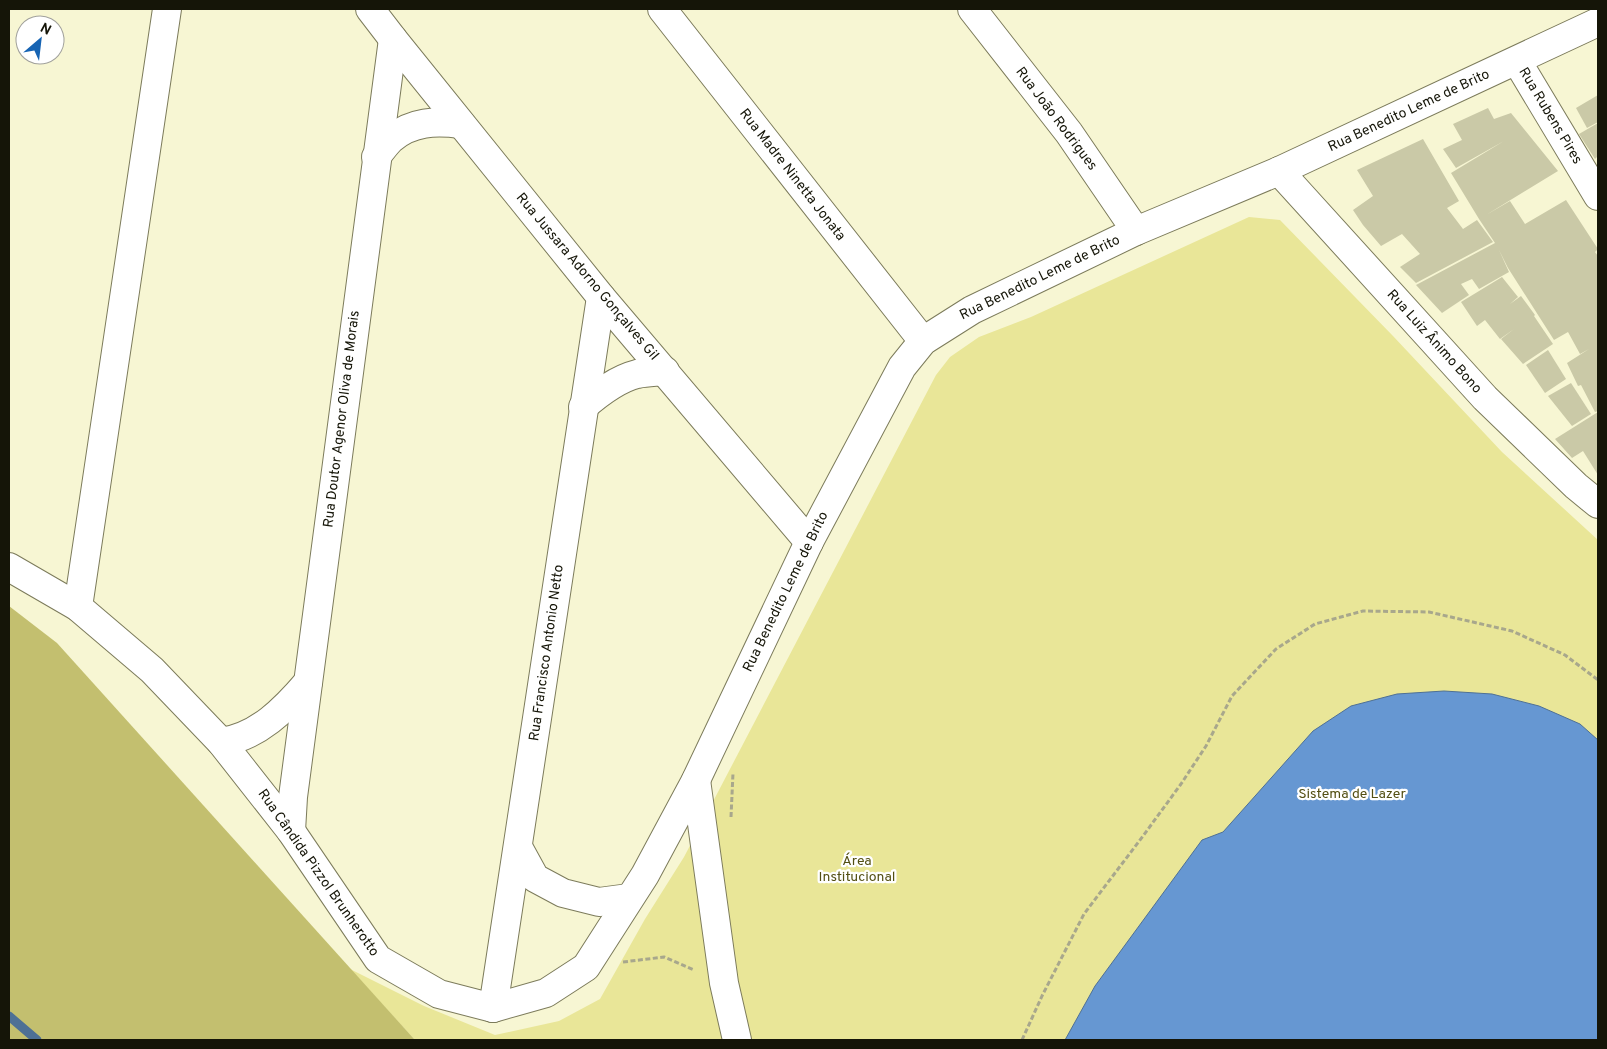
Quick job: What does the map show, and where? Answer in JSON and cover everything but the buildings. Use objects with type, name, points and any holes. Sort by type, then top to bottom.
[{"type":"street","points":[[78,607],[167,9]]},
{"type":"street","name":"Rua Jussara Adorno Gonçalves Gil","points":[[370,9],[601,297],[809,542]]},
{"type":"street","name":"Rua Madre Ninetta Jonata","points":[[662,9],[923,341]]},
{"type":"street","name":"Rua João Rodrigues","points":[[972,9],[1068,132],[1136,231]]},
{"type":"street","name":"Rua Benedito Leme de Brito","points":[[492,1008],[546,993],[586,967],[645,875],[696,780],[809,542],[902,366],[923,341],[972,310],[1136,231],[1279,171],[1598,22]]},
{"type":"street","name":"Rua Doutor Agenor Oliva de Morais","points":[[291,831],[293,797],[393,39]]},
{"type":"street","name":"Rua Rubens Pires","points":[[1517,61],[1598,196]]},
{"type":"street","points":[[376,157],[392,139],[413,126],[439,121],[461,124]]},
{"type":"street","name":"Rua Luiz Ânimo Bono","points":[[1279,171],[1485,398],[1576,486],[1598,504]]},
{"type":"street","name":"Rua Francisco Antonio Netto","points":[[492,1008],[601,297]]},
{"type":"street","points":[[583,407],[615,383],[636,374],[665,371]]},
{"type":"street","name":"Rua Cândida Pizzol Brunherotto","points":[[9,568],[78,607],[152,670],[221,742],[291,831],[378,959],[440,994],[492,1008]]},
{"type":"street","points":[[221,742],[232,740],[261,727],[288,706],[308,682]]},
{"type":"street","points":[[696,780],[724,983],[738,1040]]},
{"type":"street","points":[[518,847],[535,878],[563,893],[599,902],[629,898]]},
{"type":"path","points":[[1022,1040],[1084,914],[1143,836],[1206,746],[1232,696],[1276,649],[1315,624],[1363,611],[1429,612],[1512,631],[1565,655],[1598,680]]},
{"type":"path","points":[[586,967],[664,957],[724,983]]},
{"type":"green space","name":"Sistema de Lazer","points":[[1249,217],[1280,220],[1502,452],[1598,540],[1598,1040],[415,1040],[350,969],[424,1006],[495,1035],[559,1021],[600,999],[645,919],[684,857],[936,375],[950,357],[979,337],[1031,317]]},
{"type":"shaded area","points":[[9,606],[57,643],[415,1040],[9,1040]]},
{"type":"water","points":[[1444,691],[1492,694],[1539,706],[1580,724],[1598,740],[1598,1040],[1065,1040],[1095,986],[1202,840],[1223,832],[1313,731],[1351,706],[1397,694]]},
{"type":"waterway","points":[[9,1016],[37,1040]]},
{"type":"park label","name":"Área Institucional","points":[[857,870]]}]
